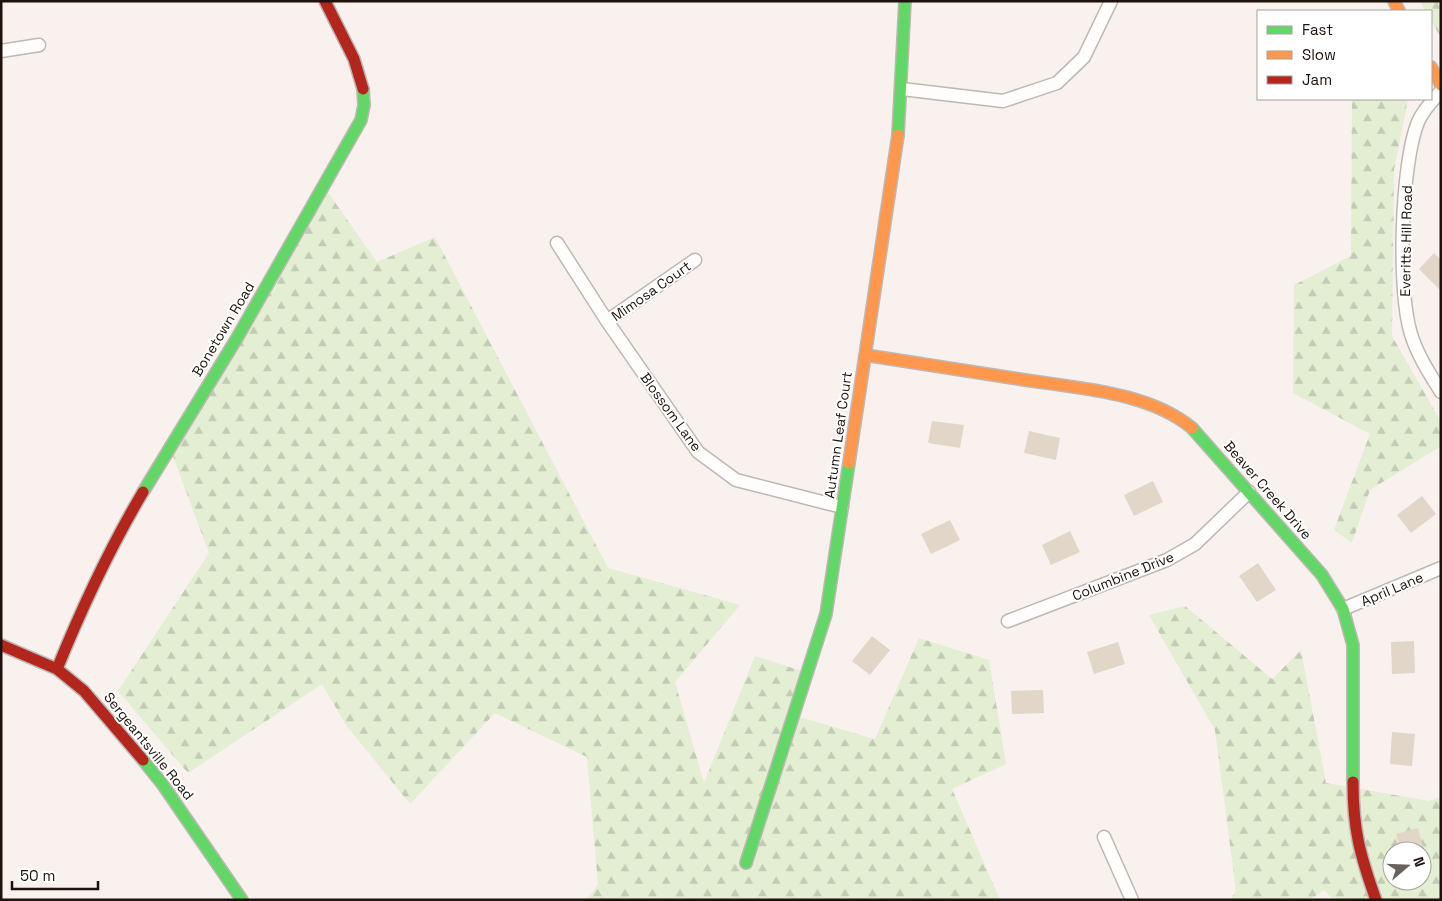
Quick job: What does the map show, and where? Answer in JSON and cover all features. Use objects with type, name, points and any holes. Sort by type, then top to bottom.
[{"type":"street","name":"Bonetown Road","points":[[57,669],[90,589],[111,546],[190,412],[237,338],[356,132],[361,120],[365,98],[360,75],[325,1]]},
{"type":"street","name":"Autumn Leaf Court","points":[[746,863],[826,614],[898,136],[902,89],[905,1]]},
{"type":"street","points":[[902,89],[1004,100],[1029,94],[1057,83],[1084,57],[1111,1]]},
{"type":"street","points":[[1,51],[39,46]]},
{"type":"street","points":[[1432,69],[1441,85]]},
{"type":"street","name":"Everitts Hill Road","points":[[1441,91],[1423,113],[1414,135],[1408,169],[1404,235],[1405,309],[1409,326],[1421,358],[1441,392]]},
{"type":"street","name":"Blossom Lane","points":[[557,243],[607,321],[698,452],[736,480],[842,506]]},
{"type":"street","name":"Mimosa Court","points":[[607,321],[695,260]]},
{"type":"street","name":"Beaver Creek Drive","points":[[865,355],[1089,390],[1152,404],[1180,418],[1198,433],[1322,575],[1343,609],[1353,645],[1354,662],[1354,816],[1360,856],[1376,900]]},
{"type":"street","name":"Columbine Drive","points":[[1008,621],[1167,560],[1195,544],[1249,492]]},
{"type":"street","name":"April Lane","points":[[1343,609],[1441,568]]},
{"type":"street","name":"Sergeantsville Road","points":[[1,645],[57,669],[84,691],[129,742],[188,819],[242,900]]},
{"type":"street","points":[[1104,837],[1132,900]]},
{"type":"green space","points":[[1420,1],[1441,1],[1441,38],[1432,22],[1432,10],[1424,10]]},
{"type":"green space","points":[[1352,100],[1408,100],[1394,170],[1392,336],[1441,422],[1441,446],[1370,490],[1352,543],[1334,530],[1370,434],[1293,393],[1294,285],[1351,256]]},
{"type":"green space","points":[[322,184],[377,262],[435,237],[608,568],[740,605],[675,682],[704,783],[755,656],[805,672],[792,715],[875,739],[919,638],[989,660],[1006,764],[952,789],[1000,900],[586,900],[598,885],[587,757],[495,713],[410,804],[346,725],[322,684],[188,773],[118,691],[209,553],[168,443]]},
{"type":"green space","points":[[1185,606],[1272,679],[1301,650],[1326,783],[1429,801],[1441,797],[1441,900],[1334,900],[1324,890],[1310,900],[1230,900],[1236,891],[1215,730],[1149,615]]},
{"type":"building","points":[[1434,253],[1441,260],[1441,291],[1419,269]]},
{"type":"building","points":[[932,421],[964,425],[960,448],[928,443]]},
{"type":"building","points":[[1029,431],[1060,438],[1056,460],[1024,453]]},
{"type":"building","points":[[1153,481],[1163,502],[1134,516],[1124,495]]},
{"type":"building","points":[[1422,496],[1436,514],[1411,533],[1397,515]]},
{"type":"building","points":[[950,520],[960,540],[931,554],[921,534]]},
{"type":"building","points":[[1070,531],[1080,552],[1051,565],[1042,545]]},
{"type":"building","points":[[1258,563],[1276,590],[1257,602],[1239,576]]},
{"type":"building","points":[[872,636],[890,650],[870,675],[852,661]]},
{"type":"building","points":[[1414,641],[1415,673],[1392,674],[1391,642]]},
{"type":"building","points":[[1118,642],[1125,664],[1094,674],[1087,652]]},
{"type":"building","points":[[1043,690],[1044,713],[1012,714],[1011,691]]},
{"type":"building","points":[[1392,732],[1415,734],[1412,766],[1390,764]]},
{"type":"building","points":[[1418,828],[1421,841],[1398,841],[1396,834]]},
{"type":"traffic: fast","points":[[898,135],[905,1]]},
{"type":"traffic: fast","points":[[143,492],[237,338],[361,120],[364,105],[363,89]]},
{"type":"traffic: fast","points":[[1192,428],[1322,575],[1343,609],[1353,645],[1353,782]]},
{"type":"traffic: fast","points":[[746,863],[826,614],[849,463]]},
{"type":"traffic: fast","points":[[143,760],[163,785],[242,900]]},
{"type":"traffic: slow","points":[[1394,1],[1398,10]]},
{"type":"traffic: slow","points":[[1432,69],[1441,85]]},
{"type":"traffic: slow","points":[[849,463],[898,135]]},
{"type":"traffic: slow","points":[[865,355],[1110,393],[1154,406],[1192,428]]},
{"type":"traffic: jam","points":[[325,1],[354,59],[363,89]]},
{"type":"traffic: jam","points":[[57,669],[97,579],[118,536],[143,492]]},
{"type":"traffic: jam","points":[[1,645],[57,669],[84,691],[143,760]]},
{"type":"traffic: jam","points":[[1353,782],[1354,814],[1358,842],[1376,900]]}]
